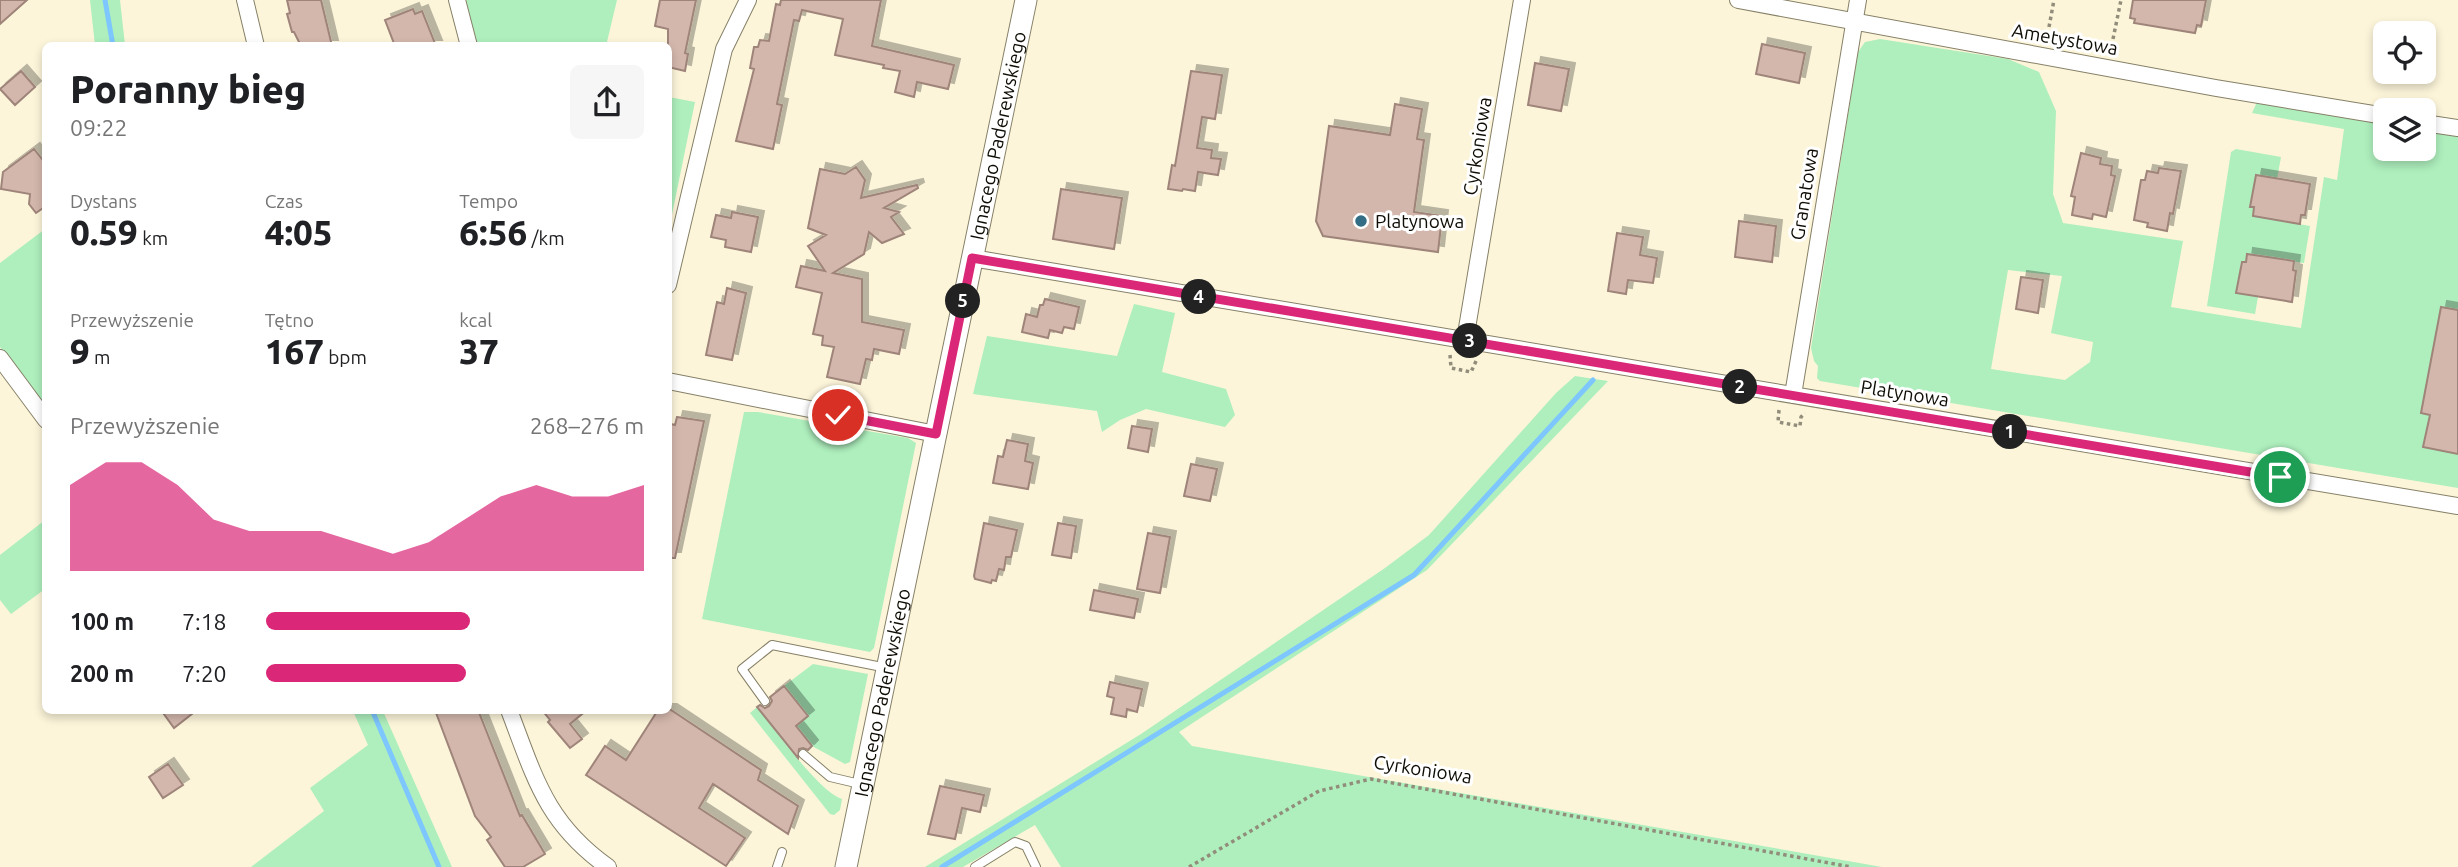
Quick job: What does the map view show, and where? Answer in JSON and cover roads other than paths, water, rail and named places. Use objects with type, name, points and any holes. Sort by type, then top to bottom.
[{"type":"street","points":[[245,0],[255,42]]},
{"type":"street","points":[[457,0],[468,42]]},
{"type":"street","points":[[672,268],[724,48],[748,0]]},
{"type":"street","name":"Ignacego Paderewskiego","points":[[846,867],[1026,0]]},
{"type":"street","name":"Cyrkoniowa","points":[[1465,340],[1522,0]]},
{"type":"street","name":"Ametystowa","points":[[1738,0],[1853,23],[2373,114]]},
{"type":"street","name":"Granatowa","points":[[1793,395],[1858,0]]},
{"type":"street","points":[[2436,125],[2458,128]]},
{"type":"street","name":"Platynowa","points":[[972,258],[2458,506]]},
{"type":"street","points":[[0,358],[42,415]]},
{"type":"street","points":[[672,382],[936,434]]},
{"type":"street","points":[[511,714],[548,807],[583,848],[608,867]]},
{"type":"lane","points":[[765,701],[742,669],[772,645],[887,668]]},
{"type":"lane","points":[[803,754],[830,777],[863,784]]},
{"type":"lane","points":[[975,867],[1015,842],[1026,846],[1036,867]]},
{"type":"lane","points":[[777,867],[782,852]]},
{"type":"waterway","points":[[105,0],[112,42]]},
{"type":"waterway","points":[[942,867],[1414,575],[1593,380]]},
{"type":"waterway","points":[[374,714],[439,867]]},
{"type":"place","name":"Platynowa","points":[[1361,221]]}]
